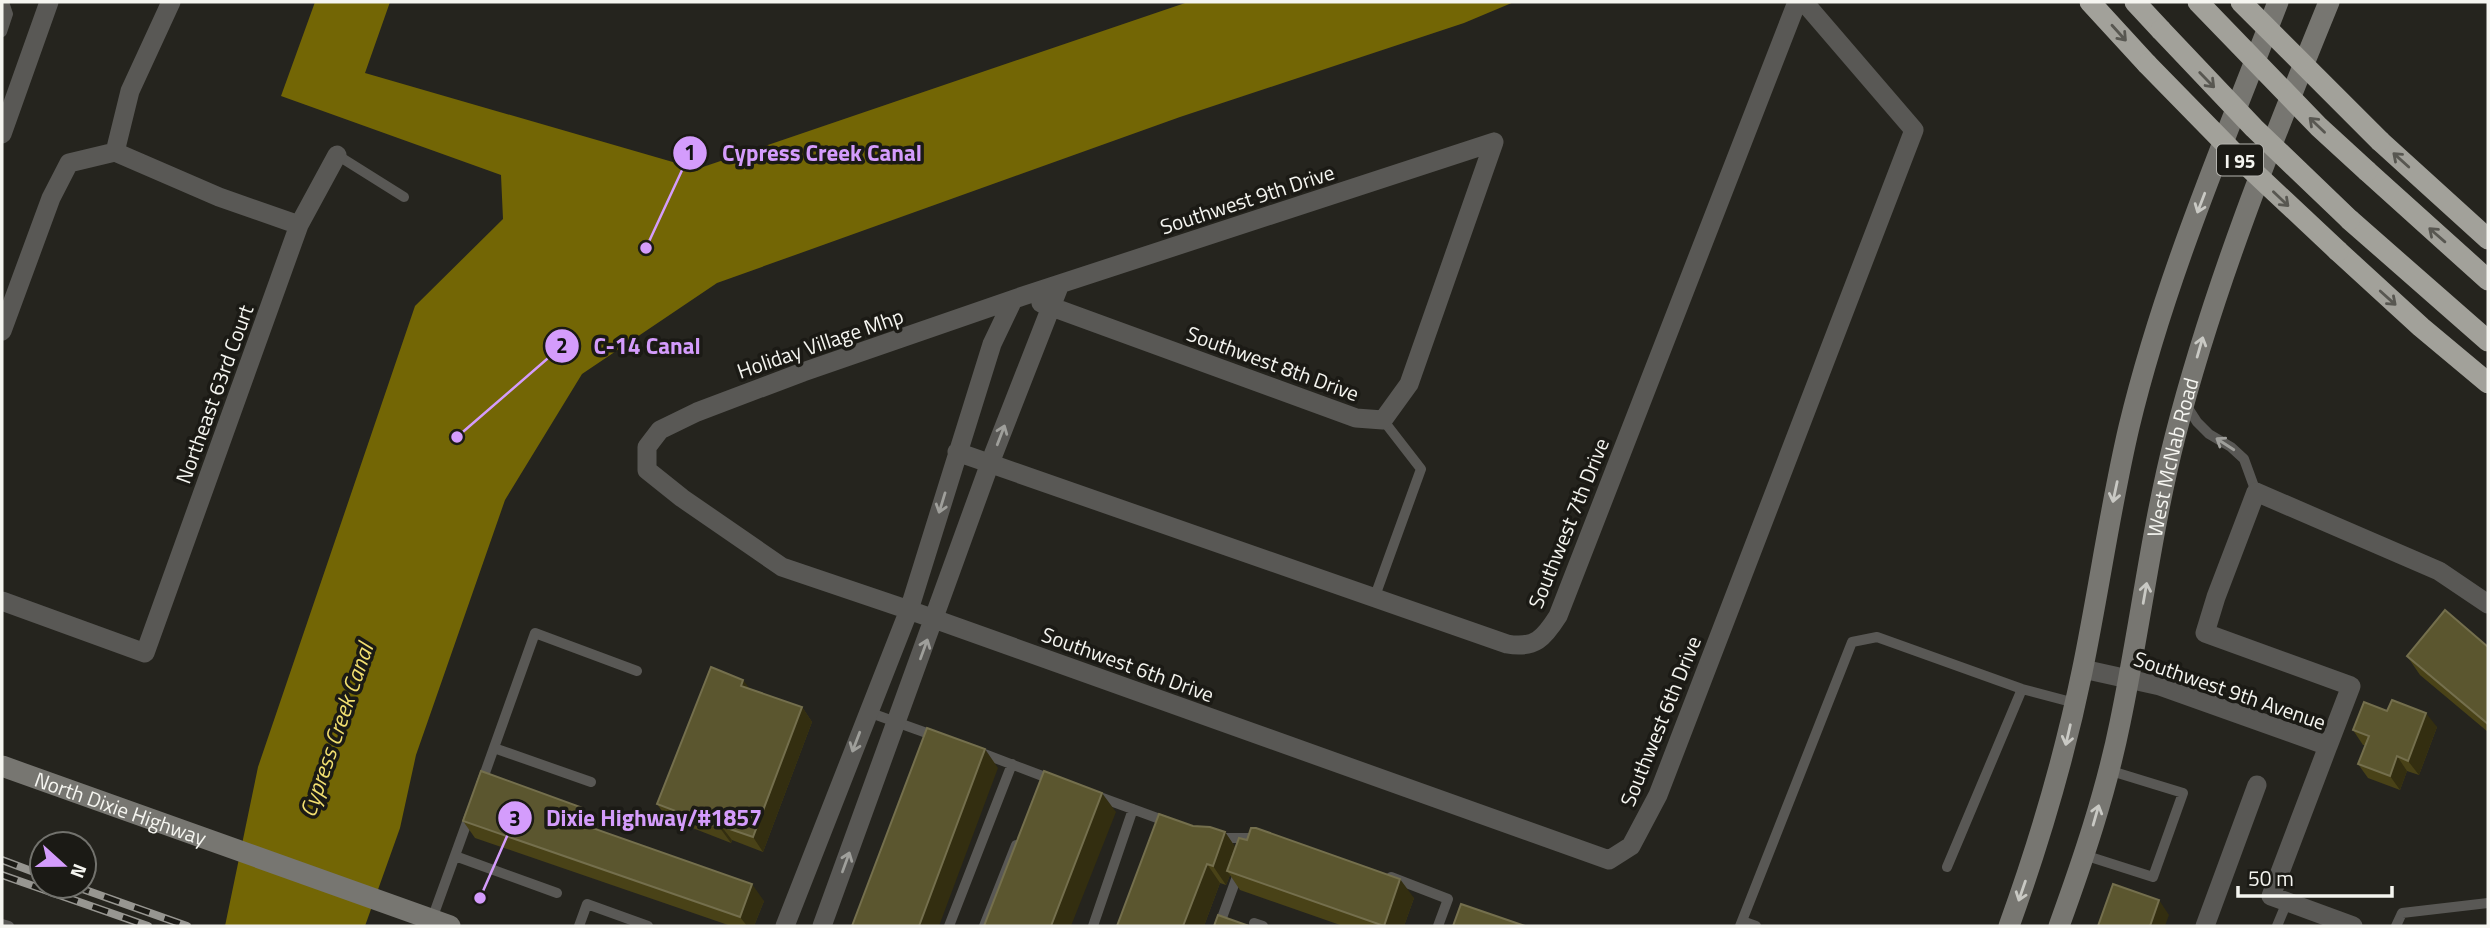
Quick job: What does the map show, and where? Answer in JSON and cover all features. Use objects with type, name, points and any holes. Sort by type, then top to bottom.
[{"type":"highway","name":"I 95","points":[[2090,2],[2241,160],[2421,327],[2488,383]]},
{"type":"highway","points":[[2135,2],[2245,118],[2350,220],[2488,341]]},
{"type":"highway","points":[[2197,2],[2319,127],[2488,280]]},
{"type":"highway","points":[[2241,2],[2380,141],[2488,239]]},
{"type":"main road","points":[[2009,926],[2044,823],[2076,703],[2122,460],[2157,325],[2278,2]]},
{"type":"main road","name":"West McNab Road","points":[[2059,926],[2084,855],[2108,771],[2129,678],[2161,503],[2184,403],[2207,324],[2329,2]]},
{"type":"main road","name":"North Dixie Highway","points":[[2,766],[441,923]]},
{"type":"street","points":[[2,130],[49,2]]},
{"type":"street","points":[[115,152],[130,91],[171,2]]},
{"type":"street","name":"Southwest 7th Drive","points":[[957,452],[1507,644],[1521,646],[1544,638],[1558,616],[1797,2]]},
{"type":"street","name":"Southwest 6th Drive","points":[[909,610],[1609,860],[1631,846],[1658,795],[1914,130],[1804,2]]},
{"type":"street","name":"Southwest 9th Drive","points":[[1018,298],[1494,142],[1409,384],[1383,420]]},
{"type":"street","points":[[2,331],[51,198],[69,163],[115,152],[219,197],[299,225]]},
{"type":"street","name":"Northeast 63rd Court","points":[[2,601],[145,653],[299,225],[337,155]]},
{"type":"street","points":[[822,926],[990,463],[1060,284]]},
{"type":"street","points":[[785,926],[909,610],[992,344],[1018,298]]},
{"type":"street","name":"Southwest 8th Drive","points":[[1018,298],[1050,306],[1356,418],[1383,420]]},
{"type":"street","name":"Holiday Village Mhp","points":[[909,610],[782,567],[682,498],[647,470],[647,446],[660,430],[697,412],[803,372],[1018,298]]},
{"type":"street","points":[[2328,746],[2351,686],[2205,633],[2256,492],[2438,571],[2488,604]]},
{"type":"street","name":"Southwest 9th Avenue","points":[[2083,669],[2161,686],[2328,746],[2271,896],[2287,902]]},
{"type":"street","points":[[2204,926],[2257,785]]},
{"type":"street","points":[[2287,902],[2352,926]]},
{"type":"lane","points":[[2,32],[8,14],[4,2]]},
{"type":"lane","points":[[337,155],[404,197]]},
{"type":"lane","points":[[2184,403],[2209,434],[2231,447],[2244,459],[2256,492]]},
{"type":"lane","points":[[1375,596],[1421,470],[1383,420]]},
{"type":"lane","points":[[476,796],[535,634],[637,671]]},
{"type":"lane","points":[[1756,926],[1741,924],[1852,642],[1877,637],[2022,689],[2076,703]]},
{"type":"lane","points":[[1947,867],[2022,689]]},
{"type":"lane","points":[[867,712],[948,741]]},
{"type":"lane","points":[[494,748],[591,782]]},
{"type":"lane","points":[[974,750],[1069,785]]},
{"type":"lane","points":[[949,926],[1012,764]]},
{"type":"lane","points":[[2084,855],[2153,877],[2183,793],[2108,771]]},
{"type":"lane","points":[[1038,788],[1043,776]]},
{"type":"lane","points":[[1082,790],[1183,828]]},
{"type":"lane","points":[[441,923],[455,856],[472,808]]},
{"type":"lane","points":[[1093,926],[1133,809]]},
{"type":"lane","points":[[1208,838],[1275,839]]},
{"type":"lane","points":[[1246,851],[1251,838]]},
{"type":"lane","points":[[984,926],[1018,839]]},
{"type":"lane","points":[[455,856],[557,893]]},
{"type":"lane","points":[[1219,926],[1242,863]]},
{"type":"lane","points":[[1377,872],[1448,899],[1438,926]]},
{"type":"lane","points":[[2277,926],[2287,902]]},
{"type":"lane","points":[[2396,926],[2402,913],[2488,903]]},
{"type":"lane","points":[[579,926],[587,904],[648,926]]},
{"type":"lane","points":[[2,924],[9,926]]},
{"type":"water","points":[[315,2],[390,2],[365,73],[697,169],[1188,2],[1514,2],[1464,23],[1180,117],[717,283],[582,374],[505,500],[416,755],[400,828],[365,926],[225,926],[258,767],[415,306],[503,219],[501,175],[281,96]]},
{"type":"building","points":[[2445,610],[2488,647],[2488,724],[2407,656]]},
{"type":"building","points":[[711,667],[743,680],[741,686],[802,707],[753,837],[721,826],[720,828],[657,804]]},
{"type":"building","points":[[2392,700],[2426,713],[2408,761],[2397,756],[2390,776],[2358,764],[2369,736],[2353,730],[2364,702],[2387,711]]},
{"type":"building","points":[[927,728],[985,749],[919,926],[852,926]]},
{"type":"building","points":[[481,771],[583,808],[578,823],[752,884],[740,917],[463,821]]},
{"type":"building","points":[[1044,771],[1102,793],[1051,926],[984,926]]},
{"type":"building","points":[[1159,814],[1193,826],[1210,827],[1225,832],[1213,866],[1207,864],[1183,926],[1117,926]]},
{"type":"building","points":[[1251,828],[1400,879],[1384,926],[1227,871],[1239,838],[1247,840]]},
{"type":"building","points":[[2113,884],[2159,900],[2150,926],[2098,926]]},
{"type":"building","points":[[1461,904],[1525,926],[1453,926]]},
{"type":"building","points":[[1218,915],[1249,926],[1214,926]]},
{"type":"railway","points":[[2,860],[28,870]]},
{"type":"railway","points":[[2,875],[148,926]]},
{"type":"railway","points":[[98,894],[187,926]]},
{"type":"place","name":"Cypress Creek Canal","points":[[646,248]]},
{"type":"place","name":"C-14 Canal","points":[[457,437]]},
{"type":"place","name":"Dixie Highway/#1857","points":[[480,898]]}]
